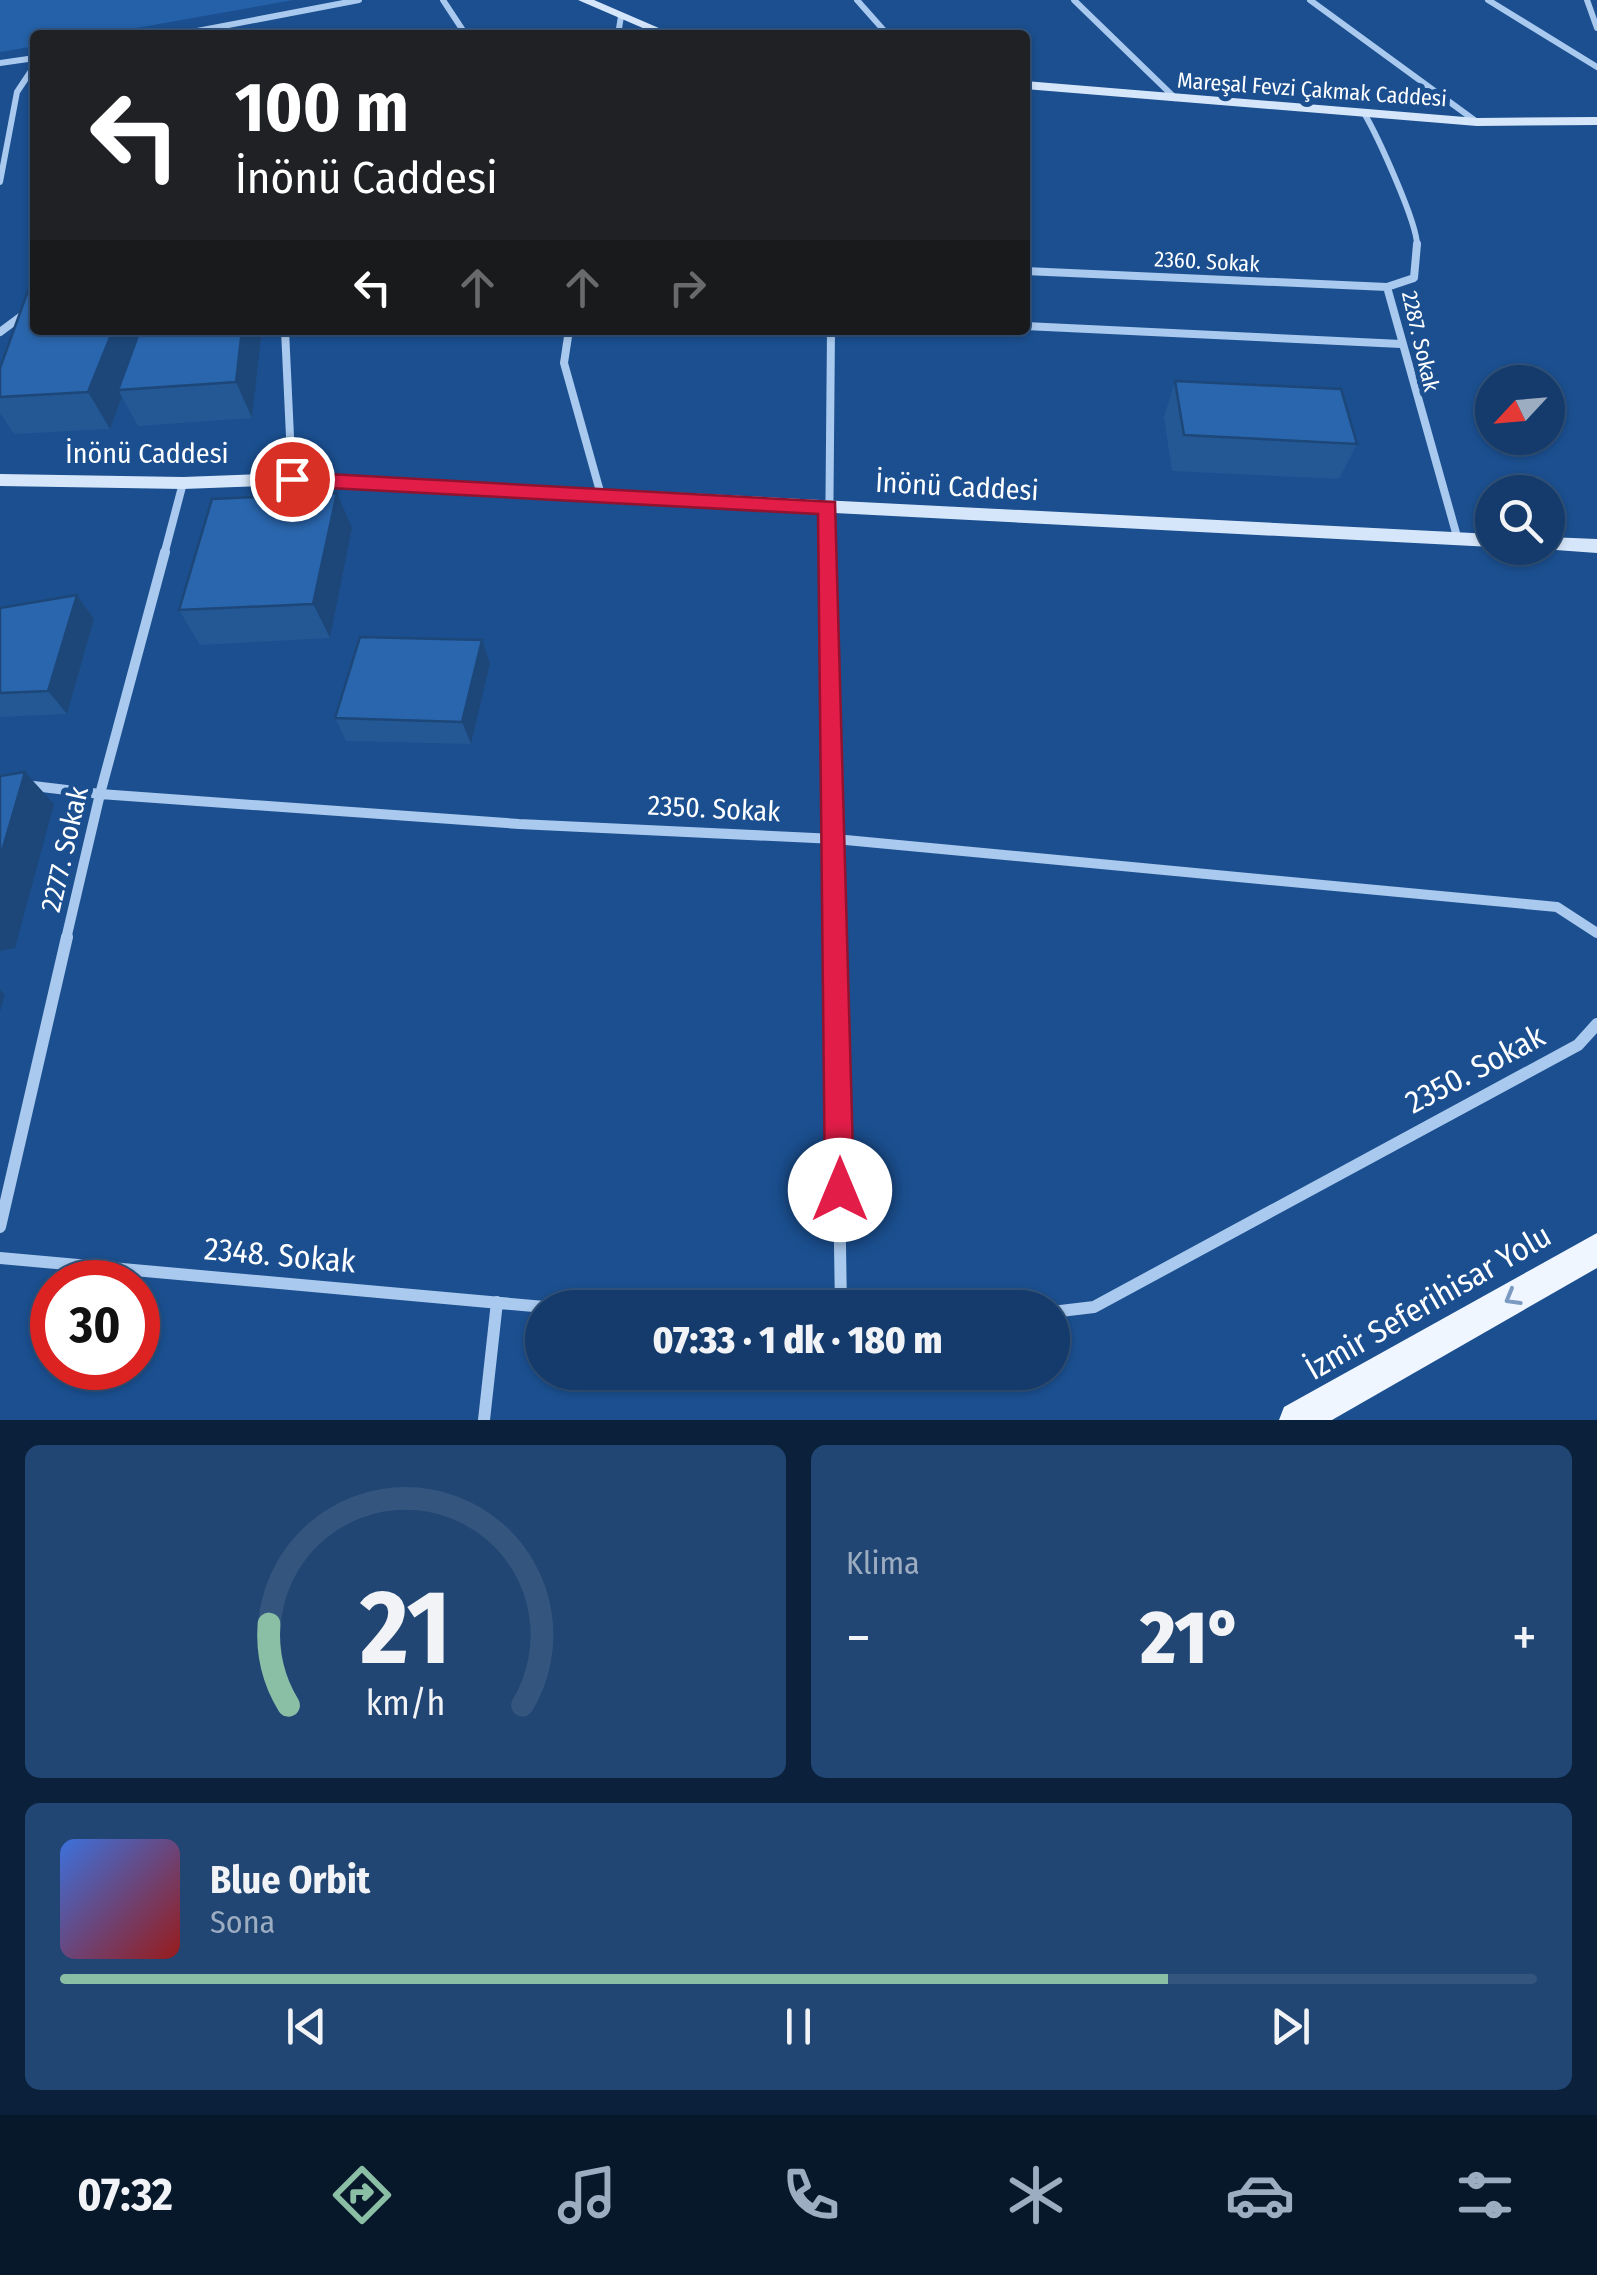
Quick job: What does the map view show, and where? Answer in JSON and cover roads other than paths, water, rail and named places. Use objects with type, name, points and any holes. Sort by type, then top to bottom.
[{"type":"main road","name":"İzmir Seferihisar Yolu","points":[[1297,1420],[1597,1250]]},
{"type":"street","points":[[202,30],[359,0]]},
{"type":"street","points":[[443,0],[463,30]]},
{"type":"street","points":[[584,0],[656,30]]},
{"type":"street","points":[[857,0],[884,30]]},
{"type":"street","points":[[1074,0],[1175,98]]},
{"type":"street","points":[[1310,0],[1477,122]]},
{"type":"street","points":[[1488,0],[1597,67]]},
{"type":"street","points":[[1587,0],[1597,28]]},
{"type":"street","points":[[619,30],[621,16]]},
{"type":"street","points":[[0,63],[30,62]]},
{"type":"street","points":[[0,182],[18,92],[30,71]]},
{"type":"street","name":"Mareşal Fevzi Çakmak Caddesi","points":[[1030,85],[1477,122],[1597,122]]},
{"type":"street","name":"2287. Sokak","points":[[1364,113],[1385,149],[1396,189],[1418,234],[1414,278],[1387,287],[1458,540]]},
{"type":"street","name":"2360. Sokak","points":[[1030,272],[1387,287]]},
{"type":"street","points":[[0,332],[30,310]]},
{"type":"street","points":[[1030,326],[1402,344]]},
{"type":"street","points":[[286,335],[292,479]]},
{"type":"street","points":[[567,335],[564,363],[601,495]]},
{"type":"street","points":[[831,335],[828,507],[841,1290]]},
{"type":"street","name":"İnönü Caddesi","points":[[0,480],[183,484],[292,479],[1475,540]]},
{"type":"street","name":"2277. Sokak","points":[[0,1227],[100,794],[183,484]]},
{"type":"street","points":[[1565,545],[1597,546]]},
{"type":"street","name":"2350. Sokak","points":[[0,782],[100,794],[519,824],[835,838],[1557,907],[1597,933]]},
{"type":"street","name":"2350. Sokak","points":[[1070,1310],[1094,1308],[1578,1045],[1597,1024]]},
{"type":"street","name":"2348. Sokak","points":[[0,1258],[525,1305]]},
{"type":"street","points":[[484,1420],[497,1302]]}]
